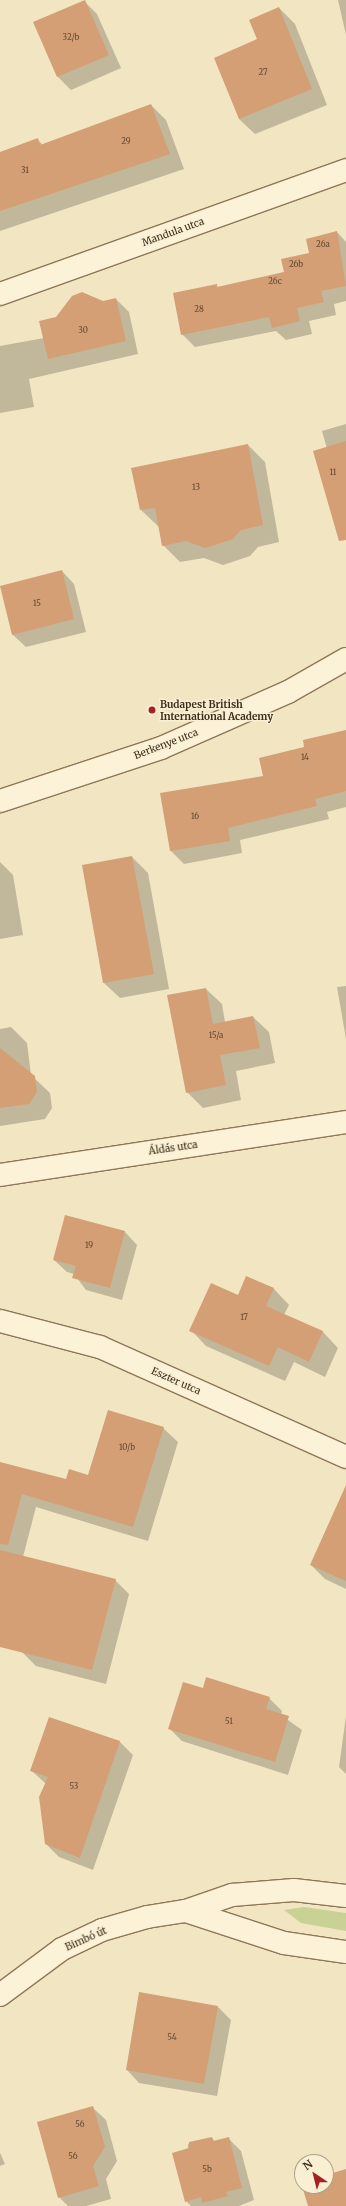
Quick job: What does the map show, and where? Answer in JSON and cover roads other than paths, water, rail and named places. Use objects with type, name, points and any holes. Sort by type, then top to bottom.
[{"type":"street","name":"Mandula utca","points":[[0,294],[346,170]]},
{"type":"street","name":"Berkenye utca","points":[[0,801],[161,748],[288,692],[346,658]]},
{"type":"street","name":"Áldás utca","points":[[0,1175],[346,1122]]},
{"type":"street","name":"Eszter utca","points":[[0,1321],[100,1347],[346,1457]]},
{"type":"street","name":"Bimbó út","points":[[0,1995],[62,1949],[102,1930],[147,1917],[186,1911],[232,1895],[294,1890],[346,1896]]},
{"type":"street","name":"Bimbó út","points":[[186,1911],[284,1943],[346,1952]]},
{"type":"place","name":"Budapest British International Academy","points":[[152,710]]}]
